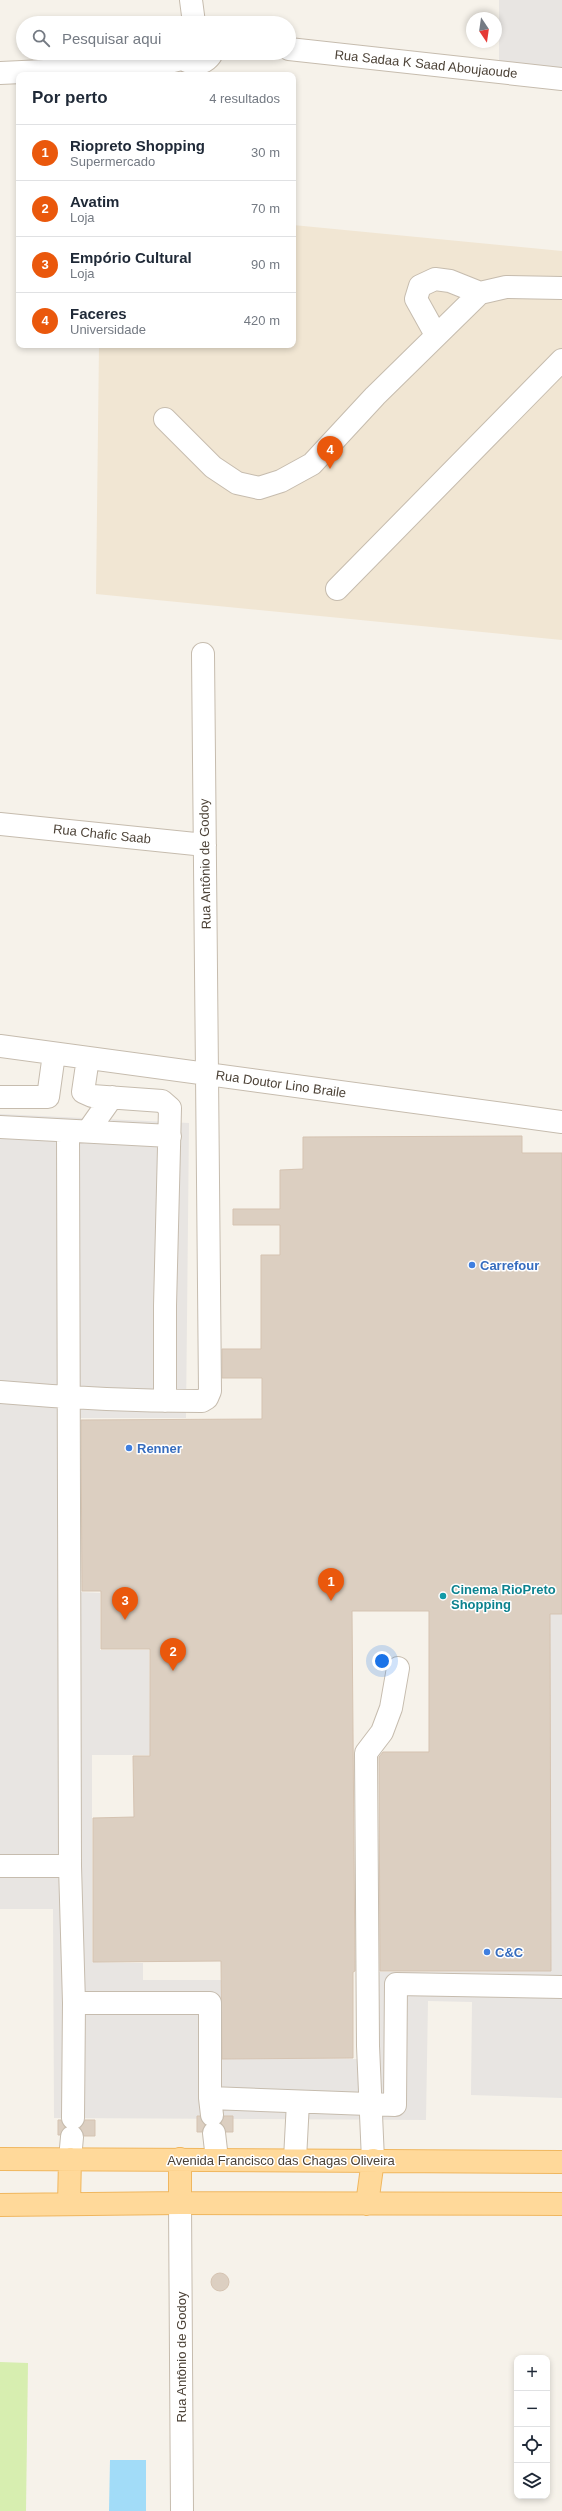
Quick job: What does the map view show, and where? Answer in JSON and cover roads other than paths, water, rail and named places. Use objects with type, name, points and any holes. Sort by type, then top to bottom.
[{"type":"main road","name":"Avenida Francisco das Chagas Oliveira","points":[[0,2159],[217,2158],[562,2162]]},
{"type":"main road","points":[[69,2204],[70,2159]]},
{"type":"main road","points":[[180,2159],[180,2203]]},
{"type":"main road","points":[[368,2204],[373,2160]]},
{"type":"main road","points":[[0,2206],[180,2203],[562,2204]]},
{"type":"street","name":"Rua Sadaa K Saad Aboujaoude","points":[[296,50],[562,79]]},
{"type":"street","points":[[22,72],[153,66],[166,60]]},
{"type":"street","points":[[188,60],[196,64],[206,60]]},
{"type":"street","points":[[0,73],[16,72]]},
{"type":"street","points":[[436,335],[416,298],[420,286],[435,278],[450,281],[480,293]]},
{"type":"street","points":[[165,419],[213,467],[237,483],[259,488],[281,481],[312,464],[436,335],[480,293],[506,287],[562,288]]},
{"type":"street","points":[[337,588],[562,360]]},
{"type":"street","name":"Rua Antônio de Godoy","points":[[0,1392],[69,1398],[165,1401],[202,1400],[207,1398],[210,1391],[203,654]]},
{"type":"street","name":"Rua Chafic Saab","points":[[0,824],[205,845]]},
{"type":"street","name":"Rua Doutor Lino Braile","points":[[0,1046],[562,1122]]},
{"type":"street","points":[[0,1097],[48,1097],[54,1054]]},
{"type":"street","points":[[88,1058],[83,1092],[92,1096],[162,1101],[170,1108],[165,1306],[165,1401]]},
{"type":"street","points":[[70,2159],[74,2003],[70,1866],[69,1398],[78,1131],[112,1097]]},
{"type":"street","points":[[0,1128],[170,1136]]},
{"type":"street","points":[[373,2160],[368,2046],[366,1753],[382,1732],[391,1708],[398,1668]]},
{"type":"street","points":[[0,1866],[70,1866]]},
{"type":"street","points":[[212,2115],[298,2102],[394,2106],[396,1984],[562,1987]]},
{"type":"street","points":[[74,2003],[210,2003],[212,2115],[217,2158]]},
{"type":"street","points":[[295,2159],[298,2102]]},
{"type":"street","name":"Rua Antônio de Godoy","points":[[180,2203],[182,2511]]},
{"type":"water","points":[[110,2460],[146,2460],[146,2511],[109,2511]]},
{"type":"place","name":"Faceres","points":[[330,469]]},
{"type":"place","name":"Carrefour","points":[[472,1265]]},
{"type":"place","name":"Renner","points":[[129,1448]]},
{"type":"place","name":"Cinema RioPreto Shopping","points":[[443,1596]]},
{"type":"place","name":"Riopreto Shopping","points":[[331,1601]]},
{"type":"place","name":"Empório Cultural","points":[[125,1620]]},
{"type":"place","name":"Avatim","points":[[173,1671]]},
{"type":"place","name":"C&C","points":[[487,1952]]}]
